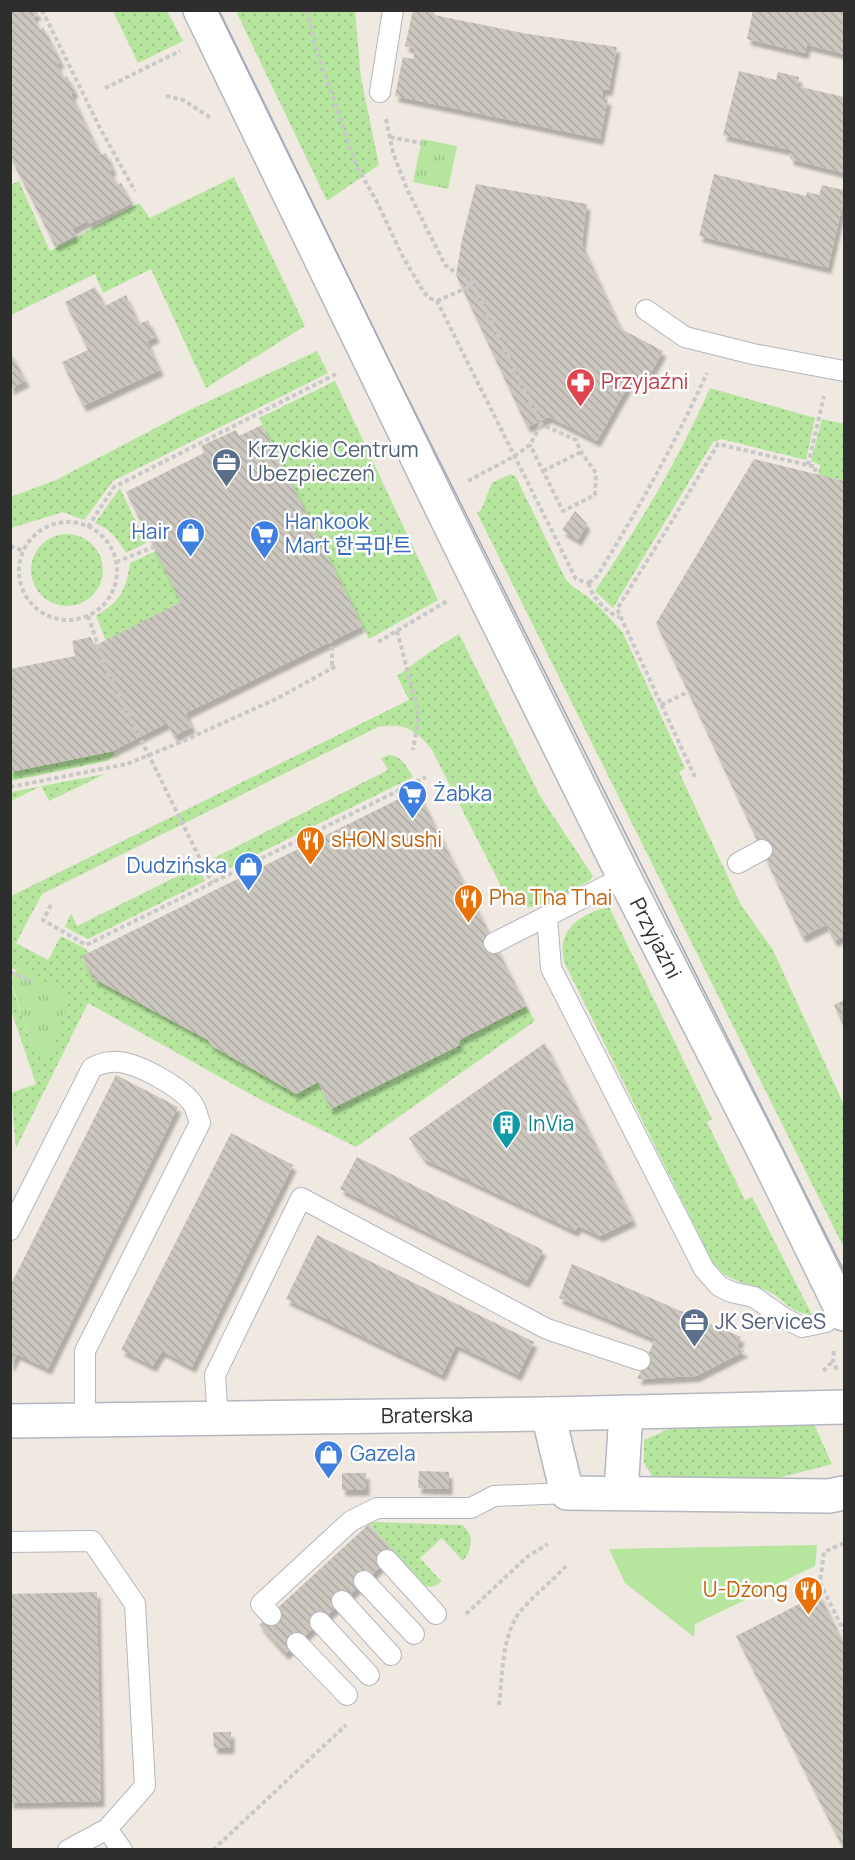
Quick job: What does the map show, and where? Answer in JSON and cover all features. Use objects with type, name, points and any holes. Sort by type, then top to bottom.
[{"type":"street","name":"Przyjaźni","points":[[200,10],[624,877],[835,1318]]},
{"type":"street","name":"Braterska","points":[[10,1421],[548,1414],[844,1407]]},
{"type":"street","points":[[621,1493],[626,1412]]},
{"type":"street","points":[[548,1414],[567,1493],[829,1496],[844,1493]]},
{"type":"lane","points":[[380,92],[393,10]]},
{"type":"lane","points":[[646,310],[685,337],[753,354],[844,371]]},
{"type":"lane","points":[[738,863],[762,850]]},
{"type":"lane","points":[[494,943],[624,877]]},
{"type":"lane","points":[[547,917],[551,968],[704,1269],[718,1286],[731,1292],[754,1297],[802,1328],[835,1318]]},
{"type":"lane","points":[[10,1230],[92,1068],[101,1063],[130,1064],[174,1085],[193,1104],[200,1123],[85,1351],[85,1420]]},
{"type":"lane","points":[[218,1419],[215,1376],[301,1198],[548,1329],[640,1360]]},
{"type":"lane","points":[[271,1615],[261,1604],[288,1588],[377,1508],[471,1508],[494,1496],[567,1493]]},
{"type":"lane","points":[[10,1542],[92,1541],[135,1604],[145,1786],[107,1829],[68,1850]]},
{"type":"lane","points":[[387,1560],[436,1614]]},
{"type":"lane","points":[[364,1581],[414,1634]]},
{"type":"lane","points":[[342,1601],[391,1655]]},
{"type":"lane","points":[[320,1622],[369,1675]]},
{"type":"lane","points":[[297,1643],[347,1695]]},
{"type":"lane","points":[[107,1829],[122,1850]]},
{"type":"path","points":[[42,10],[101,129],[135,191]]},
{"type":"path","points":[[307,10],[315,45],[356,165],[412,273],[429,298],[437,301],[576,579],[589,584]]},
{"type":"path","points":[[105,88],[180,51]]},
{"type":"path","points":[[380,92],[393,153],[407,189],[445,265],[473,285],[541,424],[576,440],[581,452],[596,473],[595,495],[562,511],[530,445]]},
{"type":"path","points":[[166,96],[183,100],[210,118],[218,117]]},
{"type":"path","points":[[390,137],[421,143]]},
{"type":"path","points":[[437,301],[473,285]]},
{"type":"path","points":[[88,527],[114,487],[337,373]]},
{"type":"path","points":[[589,584],[597,576],[648,490],[707,373]]},
{"type":"path","points":[[808,465],[819,417]]},
{"type":"path","points":[[476,477],[530,445],[541,424]]},
{"type":"path","points":[[695,777],[617,609],[718,444],[816,467],[814,474]]},
{"type":"path","points":[[543,471],[581,452]]},
{"type":"path","points":[[76,523],[88,527],[99,533],[115,556],[116,583],[112,593],[104,605],[88,616],[70,620],[57,619],[44,614],[34,606],[21,583],[19,570],[24,551],[33,537],[55,524],[76,523]]},
{"type":"path","points":[[10,546],[24,551]]},
{"type":"path","points":[[116,562],[154,547]]},
{"type":"path","points":[[589,584],[590,591],[613,615],[620,617]]},
{"type":"path","points":[[378,642],[449,600]]},
{"type":"path","points":[[88,616],[107,671],[212,883]]},
{"type":"path","points":[[397,631],[419,715],[413,750]]},
{"type":"path","points":[[329,639],[332,649],[332,668]]},
{"type":"path","points":[[10,787],[127,764],[278,698],[338,665]]},
{"type":"path","points":[[661,705],[688,692]]},
{"type":"path","points":[[51,905],[43,920],[86,945],[426,777]]},
{"type":"path","points":[[10,972],[33,982]]},
{"type":"path","points":[[844,1543],[824,1552],[820,1583],[844,1631]]},
{"type":"path","points":[[499,1705],[511,1628],[524,1606],[566,1566]]},
{"type":"green space","points":[[113,11],[167,11],[183,41],[138,63]]},
{"type":"green space","points":[[236,11],[355,11],[361,78],[379,165],[327,201]]},
{"type":"green space","points":[[422,139],[457,146],[448,189],[413,182]]},
{"type":"green space","points":[[234,177],[305,326],[206,388],[151,269],[103,293],[95,274],[11,315],[11,185],[19,181],[50,251],[139,203],[150,218]]},
{"type":"green space","points":[[317,351],[328,373],[113,481],[84,520],[63,512],[11,528],[11,497],[56,480],[192,409]]},
{"type":"green space","points":[[335,381],[438,600],[369,639],[259,418]]},
{"type":"green space","points":[[710,388],[815,418],[806,460],[721,439],[713,442],[613,608],[595,591],[657,492]]},
{"type":"green space","points":[[822,419],[844,424],[844,481],[818,475],[820,465],[811,461]]},
{"type":"green space","points":[[511,474],[516,477],[565,578],[599,607],[623,633],[685,768],[679,772],[741,905],[773,950],[844,1105],[844,1248],[477,513],[481,510],[492,483]]},
{"type":"green space","points":[[120,488],[146,543],[126,553],[113,535],[95,523]]},
{"type":"green space","points":[[67,534],[81,537],[93,544],[100,556],[103,570],[100,584],[93,596],[81,603],[67,606],[53,603],[41,596],[34,584],[31,570],[34,556],[41,544],[53,537]]},
{"type":"green space","points":[[156,551],[181,602],[106,641],[96,616],[111,605],[124,589],[130,563]]},
{"type":"green space","points":[[459,634],[540,796],[593,876],[589,881],[545,904],[526,907],[510,900],[432,750],[415,732],[402,727],[387,726],[378,727],[42,894],[16,943],[48,960],[61,936],[86,949],[88,953],[82,957],[90,973],[95,976],[94,979],[208,1040],[212,1046],[296,1093],[318,1082],[331,1109],[460,1045],[459,1040],[526,1006],[535,1021],[356,1147],[261,1100],[88,1003],[16,1148],[11,1093],[36,1084],[11,1010],[10,981],[36,1058],[18,966],[16,970],[11,968],[11,896],[409,700],[397,676]]},
{"type":"green space","points":[[114,751],[114,755],[107,761],[11,781],[11,772]]},
{"type":"green space","points":[[389,755],[400,759],[413,777],[213,876],[206,862],[388,770],[381,758]]},
{"type":"green space","points":[[105,774],[49,801],[41,786]]},
{"type":"green space","points":[[40,786],[11,801],[11,792]]},
{"type":"green space","points":[[198,866],[205,881],[88,939],[65,927],[71,913],[77,926]]},
{"type":"green space","points":[[609,907],[712,1119],[707,1122],[745,1200],[752,1197],[812,1315],[794,1309],[766,1290],[727,1276],[713,1263],[564,962],[563,943],[569,929],[574,923],[594,911]]},
{"type":"green space","points":[[18,966],[71,997],[51,1051],[36,1059],[11,981]]},
{"type":"green space","points":[[814,1424],[832,1464],[771,1480],[654,1479],[644,1463],[644,1440],[678,1425]]},
{"type":"green space","points":[[369,1523],[462,1525],[469,1533],[470,1547],[463,1561],[442,1538],[420,1558],[441,1581],[433,1586],[423,1586]]},
{"type":"green space","points":[[817,1545],[815,1566],[695,1624],[694,1637],[625,1583],[609,1549]]},
{"type":"building","points":[[10,10],[36,10],[38,14],[33,16],[39,30],[43,27],[61,62],[57,64],[63,78],[67,76],[75,92],[71,94],[97,148],[101,155],[106,153],[113,169],[110,171],[117,185],[121,183],[132,203],[89,224],[87,221],[72,229],[76,235],[55,246],[10,156]]},
{"type":"building","points":[[413,10],[435,10],[434,15],[528,34],[617,47],[609,90],[603,89],[602,98],[608,99],[600,139],[395,96],[403,57],[413,59],[415,49],[405,46]]},
{"type":"building","points":[[753,10],[844,10],[844,54],[807,45],[805,53],[747,39]]},
{"type":"building","points":[[739,71],[776,80],[778,72],[799,77],[797,86],[844,97],[844,173],[790,159],[790,150],[723,135]]},
{"type":"building","points":[[714,174],[806,196],[807,192],[819,195],[822,185],[844,190],[844,199],[828,268],[699,236]]},
{"type":"building","points":[[476,184],[587,204],[582,245],[621,329],[663,351],[645,383],[633,377],[597,441],[549,417],[527,427],[456,275],[462,239]]},
{"type":"building","points":[[95,287],[105,306],[126,295],[139,324],[148,320],[156,337],[147,341],[160,370],[83,406],[62,362],[88,350],[65,302]]},
{"type":"building","points":[[10,352],[26,381],[10,389]]},
{"type":"building","points":[[262,425],[362,626],[186,713],[192,727],[174,736],[167,723],[114,751],[10,772],[10,669],[75,656],[72,641],[91,637],[94,646],[181,602],[126,492],[204,453],[201,446],[236,430],[239,436]]},
{"type":"building","points":[[754,459],[844,481],[844,936],[834,941],[826,925],[802,937],[656,623]]},
{"type":"building","points":[[575,511],[587,524],[578,540],[562,530]]},
{"type":"building","points":[[417,790],[526,1006],[459,1040],[460,1045],[331,1109],[318,1082],[296,1094],[212,1046],[208,1040],[93,978],[95,976],[90,973],[82,956]]},
{"type":"building","points":[[844,1000],[844,1027],[834,1005]]},
{"type":"building","name":"InVia","points":[[545,1043],[633,1220],[600,1236],[578,1226],[575,1231],[424,1159],[409,1138]]},
{"type":"building","points":[[116,1075],[178,1107],[48,1369],[17,1354],[10,1367],[10,1286]]},
{"type":"building","points":[[231,1133],[293,1165],[192,1367],[162,1351],[153,1366],[121,1350]]},
{"type":"building","points":[[357,1157],[543,1250],[526,1282],[340,1189]]},
{"type":"building","points":[[317,1235],[534,1342],[518,1375],[456,1345],[442,1375],[286,1299]]},
{"type":"building","points":[[572,1264],[741,1337],[737,1347],[745,1351],[696,1376],[637,1379],[655,1339],[559,1298]]},
{"type":"building","points":[[419,1471],[449,1472],[449,1489],[418,1488]]},
{"type":"building","points":[[342,1473],[366,1473],[366,1490],[342,1490]]},
{"type":"building","points":[[369,1524],[395,1553],[285,1654],[259,1625]]},
{"type":"building","points":[[97,1592],[101,1801],[10,1803],[10,1594]]},
{"type":"building","points":[[819,1594],[844,1643],[844,1850],[736,1636]]},
{"type":"building","points":[[213,1732],[231,1732],[231,1748],[214,1748]]},
{"type":"tram line","points":[[218,10],[390,362],[844,1271]]},
{"type":"place","name":"Przyjaźni","points":[[580,408]]},
{"type":"place","name":"Krzyckie Centrum Ubezpieczeń","points":[[227,488]]},
{"type":"place","name":"Hair","points":[[191,558]]},
{"type":"place","name":"Hankook Mart 한국마트","points":[[264,560]]},
{"type":"place","name":"Żabka","points":[[412,820]]},
{"type":"place","name":"sHON sushi","points":[[310,866]]},
{"type":"place","name":"Dudzińska","points":[[248,892]]},
{"type":"place","name":"Pha Tha Thai","points":[[468,924]]},
{"type":"place","name":"InVia","points":[[507,1150]]},
{"type":"place","name":"JK ServiceS","points":[[694,1348]]},
{"type":"place","name":"Gazela","points":[[329,1480]]},
{"type":"place","name":"U-Dżong","points":[[809,1616]]}]
